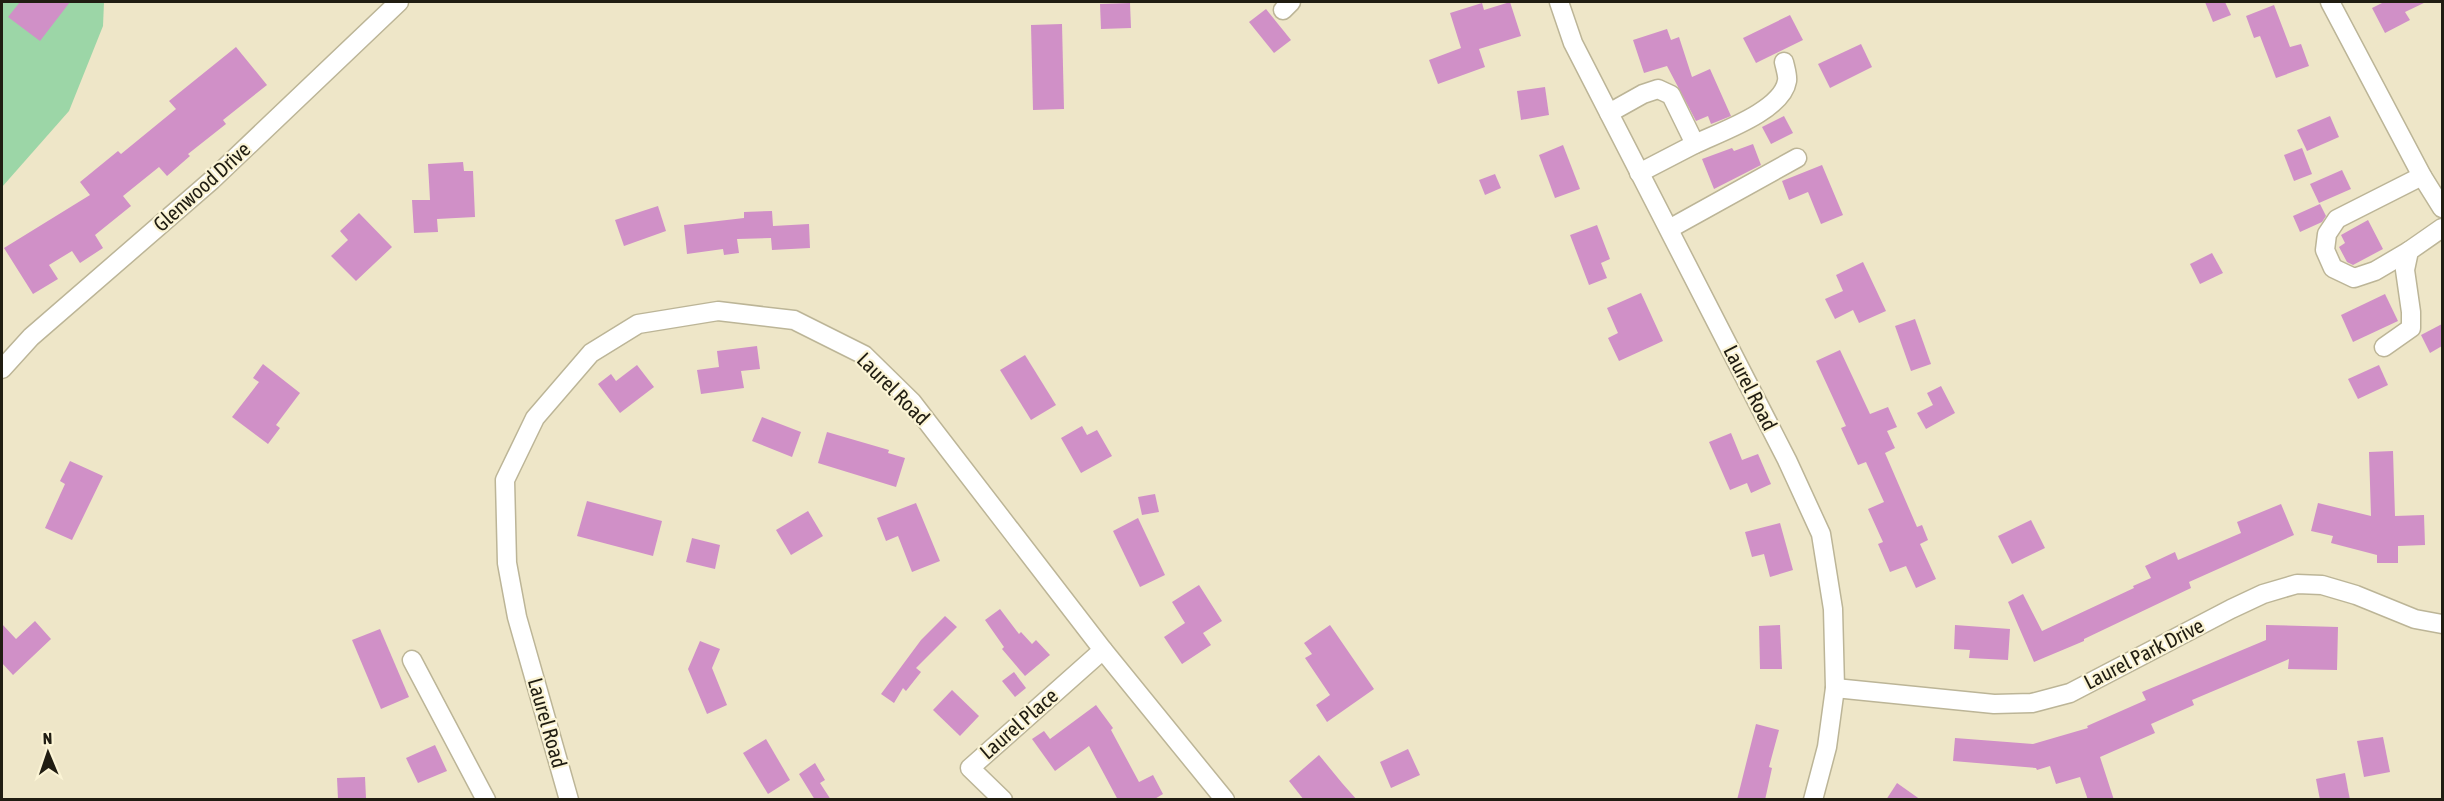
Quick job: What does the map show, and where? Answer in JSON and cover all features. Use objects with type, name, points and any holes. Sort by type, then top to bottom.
[{"type":"street","name":"Glenwood Drive","points":[[2,369],[31,338],[212,180],[399,2]]},
{"type":"street","name":"Laurel Road","points":[[1559,2],[1573,43],[1787,460],[1821,534],[1833,609],[1835,688],[1827,747],[1813,800]]},
{"type":"street","points":[[2330,2],[2423,177],[2442,208]]},
{"type":"street","points":[[1639,173],[1765,111],[1778,98],[1788,81],[1784,62]]},
{"type":"street","points":[[1609,113],[1643,94],[1658,89],[1671,95],[1695,144]]},
{"type":"street","points":[[1668,229],[1797,158]]},
{"type":"street","points":[[2442,176],[2423,177],[2337,219],[2327,234],[2325,250],[2333,268],[2354,278],[2375,271],[2442,228]]},
{"type":"street","points":[[2384,347],[2411,328],[2405,270],[2409,251]]},
{"type":"street","name":"Laurel Road","points":[[569,800],[517,617],[507,563],[506,480],[535,418],[591,353],[638,324],[718,311],[794,320],[864,355],[912,402],[1103,650],[1225,800]]},
{"type":"street","name":"Laurel Park Drive","points":[[1835,688],[1994,704],[2032,703],[2070,693],[2231,609],[2263,594],[2297,584],[2333,588],[2415,619],[2442,624]]},
{"type":"street","name":"Laurel Place","points":[[1003,800],[970,768],[1103,650]]},
{"type":"street","points":[[412,660],[486,800]]},
{"type":"green space","points":[[2,2],[104,2],[103,26],[69,111],[2,187]]},
{"type":"building","points":[[20,2],[70,2],[40,41],[8,17]]},
{"type":"building","points":[[1510,2],[1521,36],[1479,49],[1485,67],[1438,84],[1429,60],[1461,48],[1450,13],[1482,3],[1484,10]]},
{"type":"building","points":[[2205,2],[2225,2],[2231,15],[2213,22]]},
{"type":"building","points":[[2384,2],[2426,2],[2405,12],[2410,20],[2385,33],[2372,8]]},
{"type":"building","points":[[1130,3],[1131,28],[1101,29],[1100,4]]},
{"type":"building","points":[[2274,5],[2290,47],[2301,44],[2309,66],[2276,78],[2260,36],[2254,38],[2246,16]]},
{"type":"building","points":[[1266,9],[1291,40],[1274,53],[1249,22]]},
{"type":"building","points":[[1790,15],[1803,40],[1756,63],[1743,38]]},
{"type":"building","points":[[1062,24],[1064,109],[1033,110],[1031,25]]},
{"type":"building","points":[[1667,29],[1671,40],[1679,37],[1692,77],[1710,69],[1731,116],[1711,124],[1708,116],[1696,121],[1667,66],[1644,73],[1633,40]]},
{"type":"building","points":[[1861,44],[1872,67],[1830,88],[1818,64]]},
{"type":"building","points":[[236,47],[267,85],[223,120],[226,124],[188,154],[190,156],[167,176],[159,167],[123,196],[131,206],[95,235],[103,248],[80,263],[72,251],[49,265],[58,279],[33,294],[4,248],[90,195],[80,182],[118,151],[121,154],[176,109],[169,101]]},
{"type":"building","points":[[1545,87],[1549,115],[1521,120],[1517,91]]},
{"type":"building","points":[[1784,116],[1793,133],[1771,144],[1762,127]]},
{"type":"building","points":[[2330,116],[2339,137],[2307,151],[2297,130]]},
{"type":"building","points":[[1753,144],[1761,165],[1714,189],[1702,159],[1732,148],[1734,151]]},
{"type":"building","points":[[1563,145],[1580,189],[1555,198],[1539,155]]},
{"type":"building","points":[[2302,148],[2312,174],[2294,181],[2284,155]]},
{"type":"building","points":[[463,162],[464,171],[473,171],[475,217],[437,219],[438,232],[414,233],[412,200],[430,200],[428,164]]},
{"type":"building","points":[[1822,165],[1843,215],[1821,224],[1808,192],[1789,200],[1782,181]]},
{"type":"building","points":[[2342,170],[2351,189],[2319,203],[2310,184]]},
{"type":"building","points":[[1495,174],[1501,188],[1485,195],[1479,180]]},
{"type":"building","points":[[2320,204],[2326,216],[2322,222],[2300,232],[2293,216]]},
{"type":"building","points":[[658,206],[666,231],[624,246],[615,220]]},
{"type":"building","points":[[772,211],[773,226],[809,224],[810,248],[772,250],[771,238],[737,239],[739,253],[724,255],[723,249],[687,254],[684,225],[744,218],[744,212]]},
{"type":"building","points":[[359,213],[392,247],[356,281],[331,256],[348,240],[340,231]]},
{"type":"building","points":[[2368,220],[2383,249],[2353,265],[2347,262],[2339,247],[2345,243],[2341,235]]},
{"type":"building","points":[[1597,225],[1610,259],[1601,263],[1607,278],[1589,285],[1570,235]]},
{"type":"building","points":[[2212,253],[2223,273],[2200,284],[2190,264]]},
{"type":"building","points":[[1863,262],[1886,311],[1859,323],[1853,310],[1835,319],[1825,299],[1843,291],[1836,275]]},
{"type":"building","points":[[1641,293],[1663,341],[1619,361],[1608,338],[1618,333],[1607,308]]},
{"type":"building","points":[[2385,294],[2398,321],[2353,342],[2341,315]]},
{"type":"building","points":[[1915,319],[1931,364],[1911,371],[1895,326]]},
{"type":"building","points":[[2442,324],[2442,346],[2430,353],[2421,335]]},
{"type":"building","points":[[757,346],[760,369],[741,371],[744,388],[701,394],[697,370],[719,367],[717,351]]},
{"type":"building","points":[[1840,350],[1870,414],[1888,407],[1897,427],[1887,431],[1895,448],[1885,453],[1917,527],[1922,525],[1928,540],[1920,544],[1936,579],[1916,588],[1906,566],[1890,572],[1878,544],[1883,542],[1868,509],[1884,502],[1866,462],[1858,465],[1841,428],[1846,426],[1816,361]]},
{"type":"building","points":[[1025,355],[1056,405],[1031,420],[1000,370]]},
{"type":"building","points":[[263,364],[300,393],[276,425],[280,428],[268,444],[232,417],[259,382],[253,378]]},
{"type":"building","points":[[637,365],[654,387],[620,413],[598,384],[611,374],[616,381]]},
{"type":"building","points":[[2379,365],[2388,385],[2358,399],[2348,379]]},
{"type":"building","points":[[1941,386],[1955,413],[1926,429],[1917,413],[1933,405],[1927,393]]},
{"type":"building","points":[[762,417],[801,432],[792,457],[752,441]]},
{"type":"building","points":[[1082,426],[1087,435],[1097,430],[1112,456],[1081,473],[1061,438]]},
{"type":"building","points":[[827,432],[889,450],[888,453],[905,458],[896,487],[818,463]]},
{"type":"building","points":[[1731,433],[1742,460],[1758,454],[1771,484],[1751,493],[1747,483],[1730,490],[1709,442]]},
{"type":"building","points":[[2393,451],[2395,516],[2424,515],[2425,545],[2398,546],[2398,563],[2377,563],[2377,555],[2331,543],[2333,536],[2311,531],[2318,503],[2371,516],[2369,452]]},
{"type":"building","points":[[70,461],[103,476],[72,540],[45,528],[65,484],[60,481]]},
{"type":"building","points":[[1155,494],[1159,512],[1142,515],[1138,497]]},
{"type":"building","points":[[587,501],[662,521],[653,556],[577,536]]},
{"type":"building","points":[[916,503],[940,561],[912,572],[898,536],[886,541],[877,518]]},
{"type":"building","points":[[2281,504],[2294,535],[2189,582],[2191,588],[2084,641],[2034,662],[2008,602],[2023,594],[2042,631],[2151,578],[2145,566],[2175,552],[2178,560],[2241,533],[2237,522]]},
{"type":"building","points":[[808,511],[823,536],[791,555],[776,530]]},
{"type":"building","points":[[1138,518],[1165,575],[1140,587],[1113,531]]},
{"type":"building","points":[[2031,520],[2045,548],[2012,564],[1998,536]]},
{"type":"building","points":[[1780,523],[1793,570],[1770,577],[1764,554],[1752,557],[1745,532]]},
{"type":"building","points":[[692,538],[720,545],[715,569],[686,562]]},
{"type":"building","points":[[1199,585],[1222,621],[1203,633],[1211,645],[1182,664],[1164,637],[1185,623],[1172,602]]},
{"type":"building","points":[[1000,609],[1019,634],[1021,632],[1032,644],[1036,640],[1050,655],[1025,676],[1002,649],[1004,647],[985,620]]},
{"type":"building","points":[[945,616],[957,627],[916,668],[921,672],[906,691],[903,688],[894,703],[881,694],[921,640]]},
{"type":"building","points":[[35,621],[51,639],[13,675],[2,663],[2,624],[16,639]]},
{"type":"building","points":[[1330,625],[1374,689],[1327,722],[1316,705],[1330,695],[1305,658],[1312,654],[1304,643]]},
{"type":"building","points":[[1780,625],[1782,669],[1760,669],[1759,626]]},
{"type":"building","points":[[1955,625],[2010,629],[2008,660],[1969,658],[1970,650],[1954,649]]},
{"type":"building","points":[[2266,625],[2338,627],[2337,670],[2288,669],[2289,659],[2192,700],[2194,705],[2151,724],[2155,733],[2100,757],[2114,800],[2088,800],[2080,777],[2056,784],[2050,766],[2037,770],[2036,768],[1953,761],[1955,738],[2033,744],[2088,728],[2087,726],[2146,700],[2142,692],[2266,640]]},
{"type":"building","points":[[380,629],[409,697],[381,709],[352,640]]},
{"type":"building","points":[[700,641],[720,649],[712,668],[727,705],[707,714],[688,669]]},
{"type":"building","points":[[1014,672],[1026,688],[1015,697],[1002,681]]},
{"type":"building","points":[[952,690],[979,716],[960,736],[933,710]]},
{"type":"building","points":[[1096,705],[1113,728],[1111,730],[1139,782],[1153,775],[1163,794],[1153,800],[1118,800],[1089,746],[1055,771],[1032,739],[1044,731],[1050,739]]},
{"type":"building","points":[[1756,724],[1779,730],[1769,767],[1772,768],[1765,800],[1737,800]]},
{"type":"building","points":[[2383,737],[2390,772],[2364,777],[2357,741]]},
{"type":"building","points":[[766,739],[790,780],[768,794],[743,753]]},
{"type":"building","points":[[435,745],[447,771],[418,783],[406,758]]},
{"type":"building","points":[[1408,749],[1420,775],[1391,788],[1380,762]]},
{"type":"building","points":[[1319,755],[1357,800],[1304,800],[1289,781]]},
{"type":"building","points":[[815,763],[825,780],[820,783],[831,800],[815,800],[799,774]]},
{"type":"building","points":[[2345,773],[2350,800],[2320,800],[2316,779]]},
{"type":"building","points":[[365,777],[366,798],[338,799],[337,778]]},
{"type":"building","points":[[1897,783],[1921,800],[1886,800]]}]
